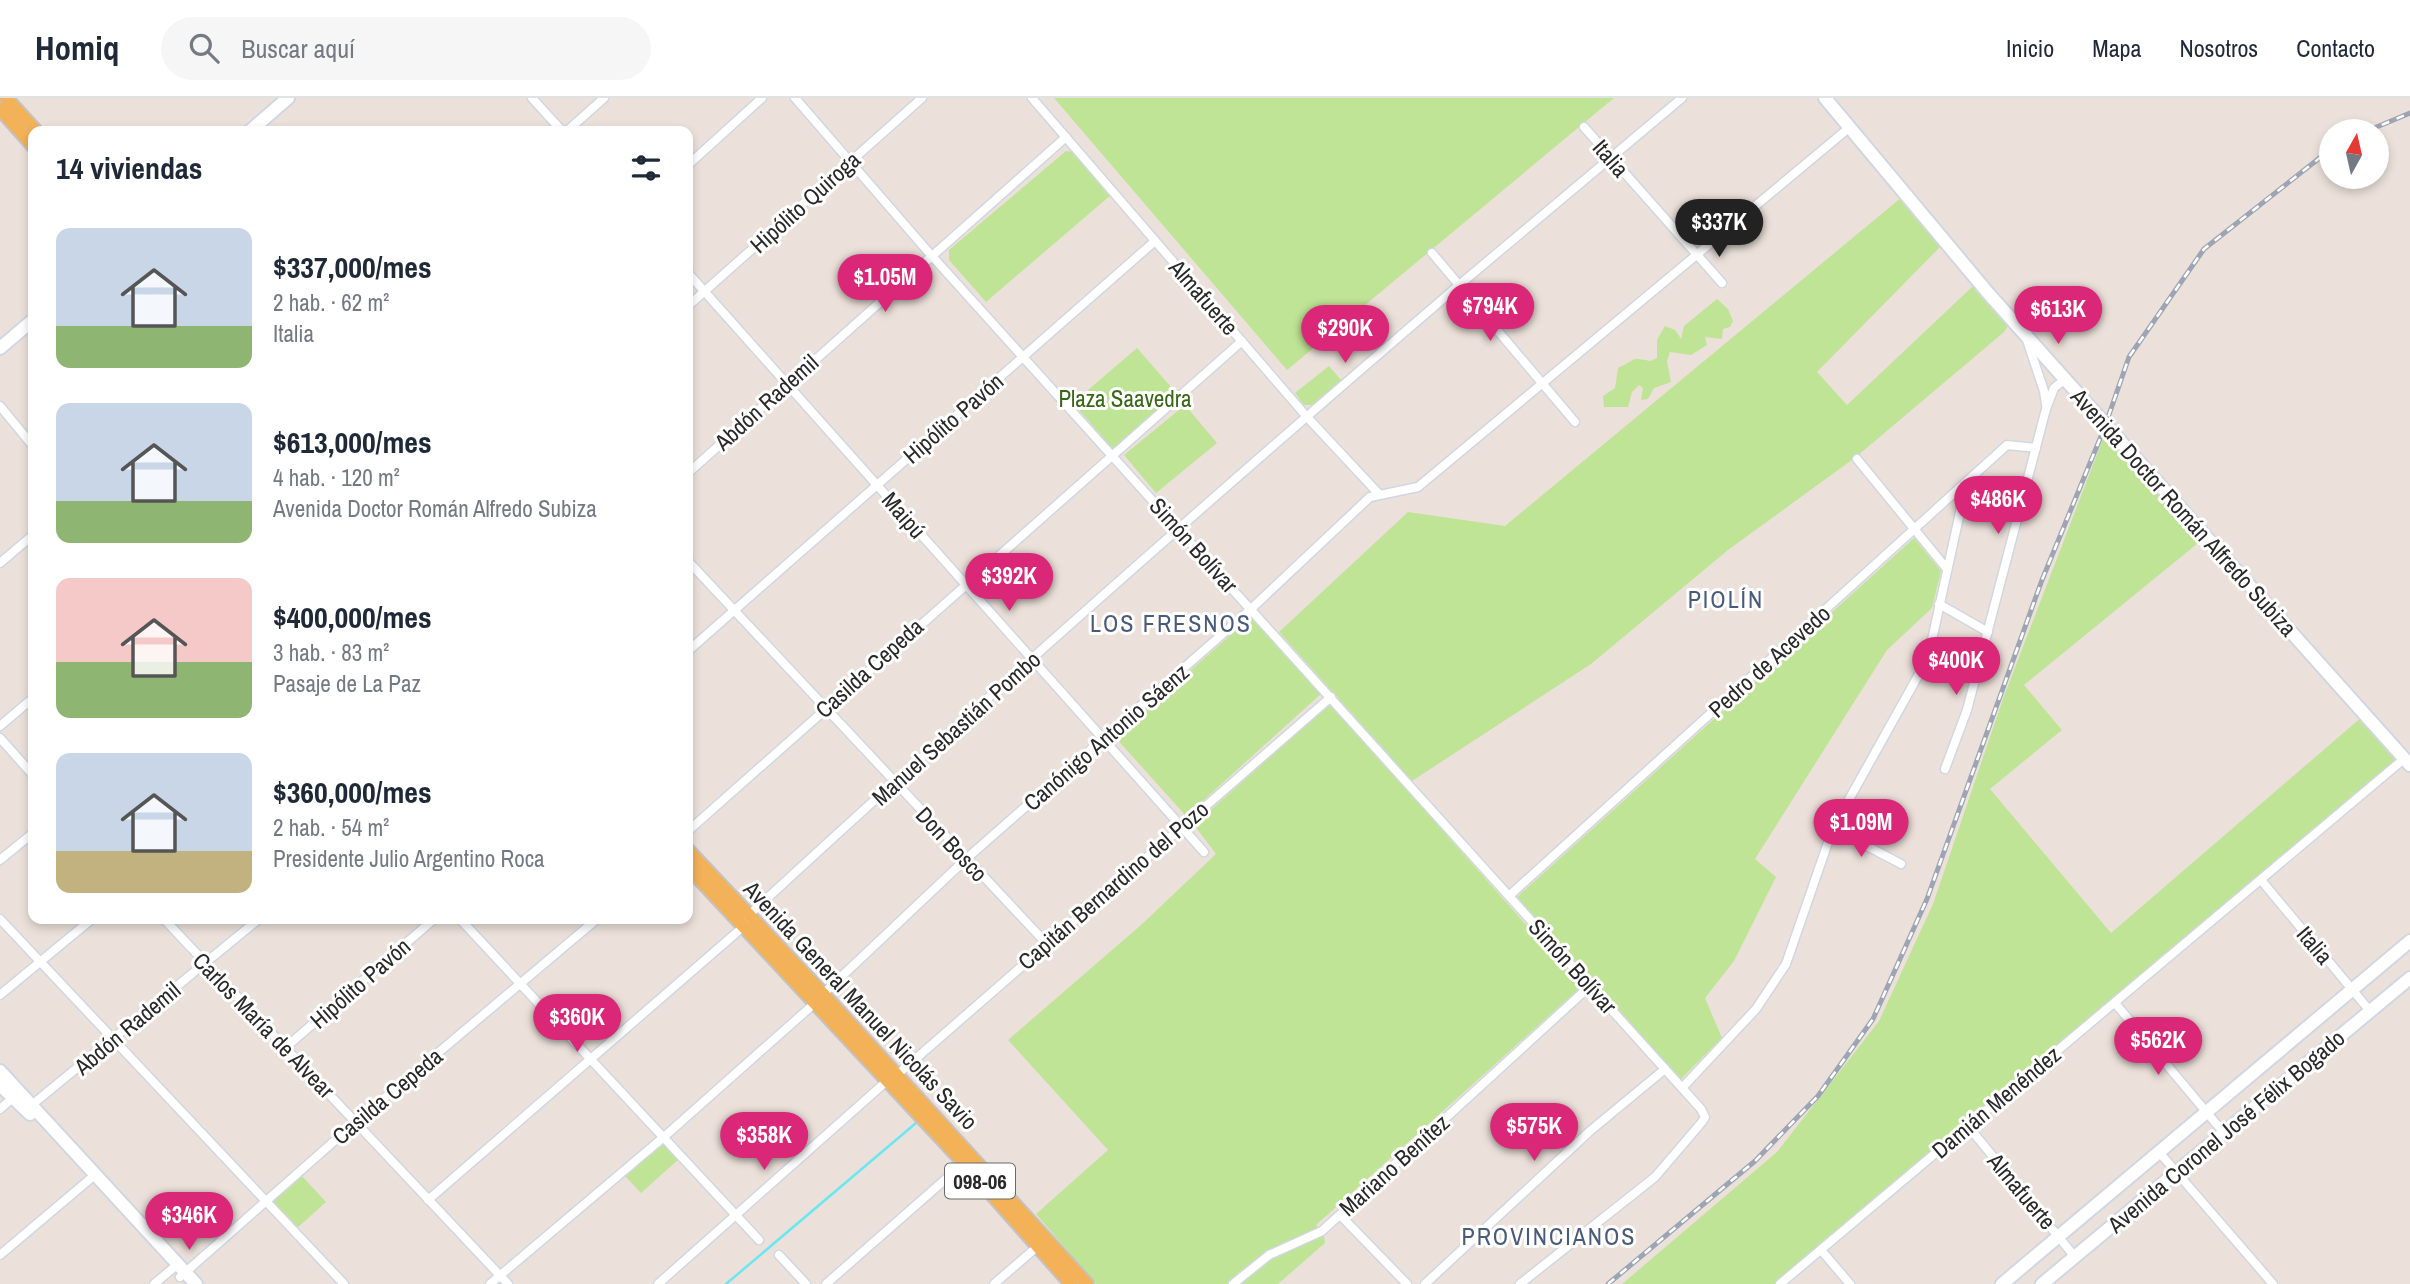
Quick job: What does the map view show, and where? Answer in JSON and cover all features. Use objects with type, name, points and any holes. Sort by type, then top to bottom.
[{"type":"main road","name":"Avenida Doctor Román Alfredo Subiza","points":[[1825,98],[1990,296],[2407,762]]},
{"type":"main road","points":[[255,126],[281,100]]},
{"type":"main road","points":[[7,102],[31,126]]},
{"type":"main road","points":[[7,102],[28,138]]},
{"type":"main road","points":[[0,348],[28,324]]},
{"type":"main road","name":"Avenida General Manuel Nicolás Savio","points":[[693,856],[746,921]]},
{"type":"main road","name":"Avenida General Manuel Nicolás Savio","points":[[693,872],[746,921],[1087,1284]]},
{"type":"main road","name":"Avenida Coronel José Félix Bogado","points":[[2002,1284],[2410,941]]},
{"type":"main road","name":"Avenida Coronel José Félix Bogado","points":[[2042,1284],[2410,978]]},
{"type":"main road","points":[[0,1071],[16,1095],[181,1273]]},
{"type":"main road","name":"Avenida General Manuel Nicolás Savio","points":[[892,1078],[1071,1284]]},
{"type":"main road","points":[[0,1085],[16,1095]]},
{"type":"main road","points":[[28,1108],[90,1180],[181,1273],[196,1284]]},
{"type":"street","points":[[532,98],[559,126]]},
{"type":"street","points":[[570,126],[604,98]]},
{"type":"street","points":[[693,160],[762,98]]},
{"type":"street","name":"Simón Bolívar","points":[[796,98],[930,255],[1024,355],[1510,895],[1705,1117],[1655,1177],[1520,1284]]},
{"type":"street","name":"Hipólito Quiroga","points":[[693,302],[922,98]]},
{"type":"street","name":"Almafuerte","points":[[1032,98],[1307,417],[1378,493]]},
{"type":"street","name":"Manuel Sebastián Pombo","points":[[428,1200],[593,1059],[894,782],[1179,528],[1459,285],[1682,98]]},
{"type":"street","name":"Italia","points":[[1584,127],[1721,283]]},
{"type":"street","points":[[1378,493],[1408,491],[1418,487],[1850,127]]},
{"type":"street","name":"Abdón Rademil","points":[[693,468],[930,255],[1066,137]]},
{"type":"street","name":"Hipólito Pavón","points":[[693,647],[1155,241]]},
{"type":"street","points":[[1432,253],[1575,422]]},
{"type":"street","name":"Maipú","points":[[693,279],[1204,852]]},
{"type":"street","points":[[2025,334],[2044,391],[2046,409]]},
{"type":"street","name":"Casilda Cepeda","points":[[693,826],[1111,454],[1242,341]]},
{"type":"street","points":[[1945,769],[1967,710],[2046,409],[2054,388],[2065,379]]},
{"type":"street","points":[[0,406],[28,440]]},
{"type":"street","name":"Pedro de Acevedo","points":[[1510,895],[1966,485],[2007,444],[2036,448]]},
{"type":"street","points":[[1857,459],[1914,532],[1947,569]]},
{"type":"street","points":[[1682,1088],[1742,1026],[1782,973],[1833,828],[1924,667],[1966,485]]},
{"type":"street","name":"Canónigo Antonio Sáenz","points":[[490,1284],[665,1136],[819,998],[966,859],[1251,609],[1370,497],[1378,493]]},
{"type":"street","points":[[0,563],[28,539]]},
{"type":"street","name":"Don Bosco","points":[[693,566],[1046,943]]},
{"type":"street","points":[[1939,604],[1988,632]]},
{"type":"street","name":"Capitán Bernardino del Pozo","points":[[658,1284],[1331,697]]},
{"type":"street","points":[[0,726],[28,702]]},
{"type":"street","points":[[0,738],[28,769]]},
{"type":"street","name":"Damián Menéndez","points":[[1780,1284],[2261,880],[2407,762]]},
{"type":"street","points":[[1833,828],[1902,864]]},
{"type":"street","points":[[0,860],[28,837]]},
{"type":"street","name":"Italia","points":[[2261,880],[2371,1011]]},
{"type":"street","points":[[0,919],[344,1284]]},
{"type":"street","points":[[0,995],[86,924]]},
{"type":"street","name":"Carlos María de Alvear","points":[[168,924],[508,1284]]},
{"type":"street","name":"Abdón Rademil","points":[[28,1108],[253,924]]},
{"type":"street","name":"Hipólito Pavón","points":[[285,1048],[428,924]]},
{"type":"street","points":[[465,924],[759,1240]]},
{"type":"street","name":"Casilda Cepeda","points":[[154,1284],[181,1273],[591,924]]},
{"type":"street","name":"Mariano Benítez","points":[[1233,1284],[1269,1255],[1322,1231],[1590,986]]},
{"type":"street","points":[[2115,1003],[2224,1133]]},
{"type":"street","points":[[1425,1284],[1590,1131],[1665,1069]]},
{"type":"street","points":[[0,1109],[16,1095]]},
{"type":"street","name":"Almafuerte","points":[[1968,1126],[2075,1257]]},
{"type":"street","points":[[2159,1152],[2273,1284]]},
{"type":"street","points":[[826,1284],[964,1163]]},
{"type":"street","points":[[0,1255],[90,1180]]},
{"type":"street","points":[[1340,1215],[1407,1284]]},
{"type":"street","points":[[994,1284],[1038,1246]]},
{"type":"street","points":[[1821,1250],[1850,1284]]},
{"type":"street","points":[[779,1255],[806,1284]]},
{"type":"green space","points":[[1054,98],[1614,98],[1287,370]]},
{"type":"green space","points":[[1066,151],[1074,152],[1111,195],[986,302],[949,260],[949,250]]},
{"type":"green space","points":[[1902,197],[1941,246],[1817,372],[1847,405],[1973,286],[2008,326],[2004,332],[1856,457],[1728,550],[1591,664],[1412,781],[1279,632],[1408,512],[1505,526]]},
{"type":"green space","points":[[1717,299],[1728,309],[1733,321],[1730,327],[1723,329],[1722,339],[1705,337],[1707,345],[1691,355],[1670,352],[1667,361],[1671,382],[1654,388],[1648,399],[1641,400],[1643,388],[1639,385],[1632,392],[1628,407],[1604,407],[1603,396],[1615,388],[1618,368],[1634,360],[1650,361],[1657,358],[1657,340],[1665,326],[1675,330],[1681,339],[1684,326]]},
{"type":"green space","name":"Plaza Saavedra","points":[[1137,348],[1177,394],[1113,449],[1073,403]]},
{"type":"green space","points":[[1329,366],[1342,381],[1315,405],[1304,405],[1295,393]]},
{"type":"green space","points":[[1185,405],[1217,443],[1156,493],[1124,455]]},
{"type":"green space","points":[[2106,431],[2203,539],[2024,685],[2062,730],[1990,789],[2111,933],[2363,716],[2398,758],[1775,1284],[1622,1284],[1777,1152],[1879,1021],[1933,904],[2004,696]]},
{"type":"green space","points":[[1914,538],[1941,571],[1932,608],[1887,650],[1755,859],[1776,877],[1734,961],[1705,998],[1722,1038],[1680,1080],[1517,897]]},
{"type":"green space","points":[[1252,616],[1321,694],[1186,816],[1115,737]]},
{"type":"green space","points":[[1330,703],[1581,987],[1316,1225],[1324,1235],[1325,1243],[1278,1284],[1096,1284],[1036,1214],[1108,1150],[1008,1040],[1141,925],[1216,854],[1194,825]]},
{"type":"green space","points":[[664,1140],[680,1158],[641,1193],[625,1176]]},
{"type":"green space","points":[[301,1175],[326,1202],[296,1229],[272,1201]]},
{"type":"waterway","points":[[726,1284],[916,1123]]},
{"type":"railway","points":[[2389,122],[2410,113]]},
{"type":"railway","points":[[1608,1284],[1755,1161],[1818,1096],[1873,1019],[1927,899],[2042,580],[2104,429],[2129,357],[2204,249],[2319,158]]},
{"type":"district","name":"PIOLÍN","points":[[1726,599]]},
{"type":"district","name":"LOS FRESNOS","points":[[1171,623]]},
{"type":"district","name":"PROVINCIANOS","points":[[1549,1236]]}]
